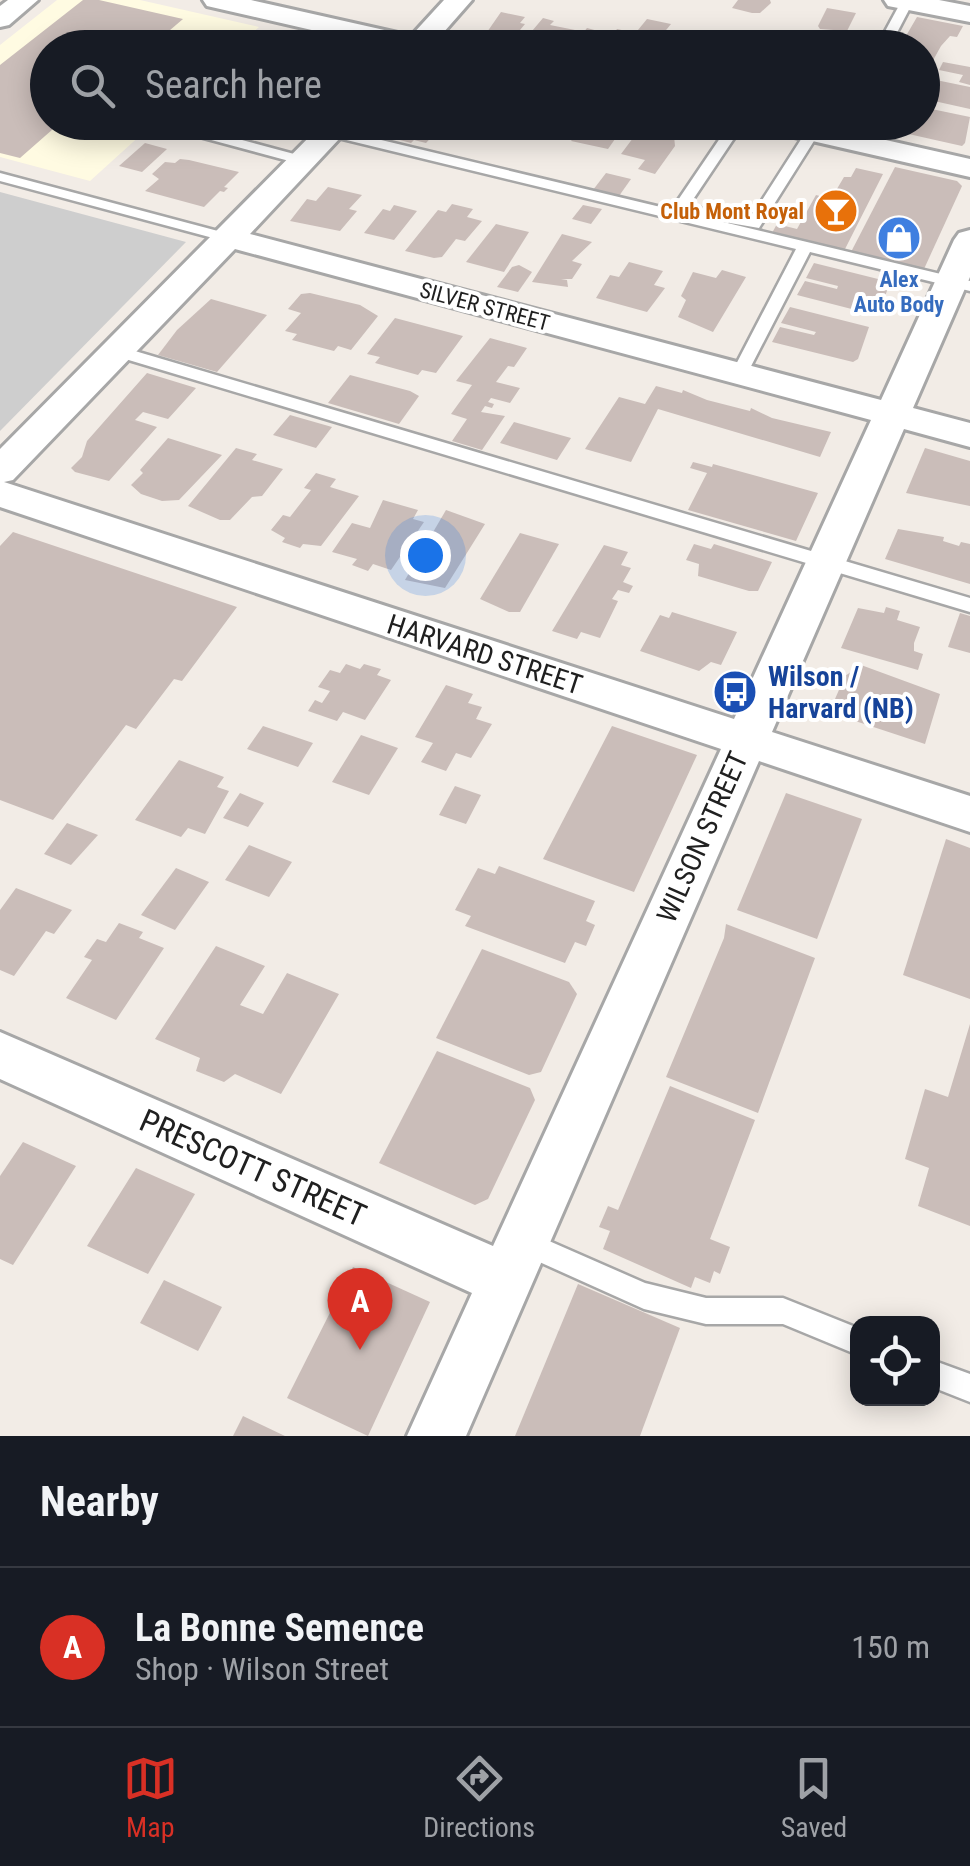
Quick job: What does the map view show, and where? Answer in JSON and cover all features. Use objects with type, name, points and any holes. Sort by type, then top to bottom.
[{"type":"street","points":[[0,19],[25,0]]},
{"type":"street","points":[[216,0],[346,30]]},
{"type":"street","points":[[434,30],[459,0]]},
{"type":"street","points":[[902,1],[970,14]]},
{"type":"street","points":[[0,471],[324,140]]},
{"type":"street","points":[[863,140],[970,168]]},
{"type":"street","name":"SILVER STREET","points":[[228,238],[970,435]]},
{"type":"street","name":"WILSON STREET","points":[[436,1436],[892,414],[960,285],[970,240]]},
{"type":"street","name":"HARVARD STREET","points":[[0,494],[970,814]]},
{"type":"street","name":"PRESCOTT STREET","points":[[0,1056],[514,1261]]},
{"type":"lane","points":[[890,30],[902,1]]},
{"type":"lane","points":[[227,140],[304,161]]},
{"type":"lane","points":[[383,140],[960,285]]},
{"type":"lane","points":[[726,140],[681,206],[754,224],[822,140]]},
{"type":"lane","name":"SILVER STREET","points":[[0,177],[228,238]]},
{"type":"lane","points":[[739,374],[804,248]]},
{"type":"lane","points":[[118,351],[970,605]]},
{"type":"lane","points":[[514,1261],[706,1311],[784,1311],[850,1339]]},
{"type":"lane","points":[[940,1376],[970,1388]]},
{"type":"shaded area","points":[[57,0],[140,0],[259,27],[30,30],[30,140],[135,140],[90,181],[0,157],[0,45]]},
{"type":"shaded area","points":[[0,192],[186,242],[0,431]]},
{"type":"building","points":[[83,0],[183,19],[170,30],[45,30]]},
{"type":"building","points":[[738,0],[771,3],[760,13],[752,13],[732,8]]},
{"type":"building","points":[[827,8],[856,13],[848,30],[818,26]]},
{"type":"building","points":[[501,12],[525,17],[520,30],[488,30]]},
{"type":"building","points":[[917,17],[963,26],[957,37],[950,36],[940,48],[940,30],[909,30]]},
{"type":"building","points":[[543,18],[554,21],[550,25],[575,30],[533,30]]},
{"type":"building","points":[[647,19],[671,24],[666,30],[638,30]]},
{"type":"building","points":[[30,42],[30,140],[40,140],[20,158],[0,153],[0,65]]},
{"type":"building","points":[[943,62],[970,67],[970,85],[959,82],[963,75],[940,68]]},
{"type":"building","points":[[940,81],[970,87],[970,109],[940,102]]},
{"type":"building","points":[[940,111],[970,117],[962,146],[935,140],[940,140]]},
{"type":"building","points":[[572,140],[614,140],[608,149]]},
{"type":"building","points":[[632,140],[674,140],[675,146],[655,174],[638,169],[645,160],[621,154]]},
{"type":"building","points":[[145,143],[167,149],[142,172],[119,166]]},
{"type":"building","points":[[180,159],[239,172],[224,192],[220,191],[204,207],[145,191],[159,179],[152,174],[165,162]]},
{"type":"building","points":[[895,167],[957,181],[962,186],[924,269],[851,252]]},
{"type":"building","name":"Club Mont Royal","points":[[856,168],[883,174],[844,251],[772,233],[777,224],[797,229],[816,195],[831,199],[844,177],[851,177]]},
{"type":"building","points":[[606,173],[631,179],[619,196],[593,190]]},
{"type":"building","points":[[328,187],[362,195],[349,209],[357,211],[340,231],[290,221],[307,199],[316,201]]},
{"type":"building","points":[[452,204],[473,209],[467,217],[482,221],[465,241],[456,239],[442,257],[405,251],[438,210],[446,212]]},
{"type":"building","points":[[394,205],[417,211],[394,240],[364,233],[383,209],[390,211]]},
{"type":"building","points":[[583,205],[602,209],[591,224],[572,219]]},
{"type":"building","points":[[496,224],[529,232],[504,272],[466,262]]},
{"type":"building","points":[[562,234],[592,242],[572,261],[582,264],[572,279],[561,279],[567,280],[568,287],[532,282]]},
{"type":"building","points":[[629,262],[663,271],[654,285],[665,288],[647,312],[596,298],[610,275],[619,277]]},
{"type":"building","points":[[814,263],[890,282],[880,311],[875,315],[797,295],[805,281],[837,289],[838,286],[806,278]]},
{"type":"building","points":[[519,265],[532,272],[518,292],[497,287],[512,267]]},
{"type":"building","points":[[722,270],[746,277],[713,332],[678,317],[686,300],[681,296],[693,272],[716,278]]},
{"type":"building","points":[[301,294],[360,305],[378,316],[351,350],[338,346],[334,351],[292,340],[297,334],[285,331],[301,313],[288,309]]},
{"type":"building","points":[[211,299],[267,315],[217,372],[158,355],[177,330]]},
{"type":"building","points":[[790,307],[869,327],[858,359],[853,362],[772,342],[780,327],[814,335],[816,332],[781,323]]},
{"type":"building","points":[[395,318],[463,336],[436,373],[422,370],[418,375],[375,363],[380,357],[367,354]]},
{"type":"building","points":[[490,338],[527,348],[514,367],[508,366],[496,382],[520,388],[510,403],[491,398],[488,402],[494,404],[492,408],[485,406],[481,412],[505,416],[482,450],[452,441],[467,419],[451,414],[472,385],[456,381]]},
{"type":"building","points":[[147,373],[196,388],[168,419],[143,412],[135,420],[157,427],[109,481],[75,472],[71,468],[82,457],[87,441]]},
{"type":"building","points":[[350,375],[419,396],[399,424],[328,403]]},
{"type":"building","points":[[656,386],[831,432],[820,457],[658,409],[631,462],[585,449],[619,397],[645,404]]},
{"type":"building","points":[[290,415],[332,427],[316,448],[273,435]]},
{"type":"building","points":[[514,422],[571,438],[557,460],[500,443]]},
{"type":"building","points":[[168,438],[222,455],[179,500],[162,501],[141,494],[131,485]]},
{"type":"building","points":[[236,448],[257,454],[252,460],[283,469],[262,496],[252,497],[230,520],[220,520],[188,506]]},
{"type":"building","points":[[925,448],[970,461],[970,506],[906,493]]},
{"type":"building","points":[[693,462],[818,493],[796,541],[688,510],[707,473],[690,468]]},
{"type":"building","points":[[316,473],[336,479],[330,487],[359,496],[321,546],[303,544],[300,548],[282,542],[285,538],[271,530],[283,515],[290,517],[311,490],[304,488]]},
{"type":"building","points":[[383,500],[418,510],[413,519],[424,522],[391,570],[373,564],[368,571],[352,565],[357,559],[332,552],[352,523],[370,528]]},
{"type":"building","points":[[446,510],[485,524],[445,588],[405,580]]},
{"type":"building","points":[[898,529],[944,537],[943,541],[959,546],[961,542],[970,544],[970,584],[885,559]]},
{"type":"building","points":[[13,532],[237,607],[182,681],[174,679],[136,729],[126,725],[53,820],[0,800],[0,546]]},
{"type":"building","points":[[520,533],[559,544],[520,612],[509,612],[480,599]]},
{"type":"building","points":[[694,544],[711,549],[714,544],[772,562],[758,591],[749,591],[698,576],[699,564],[686,560]]},
{"type":"building","points":[[604,545],[628,552],[621,565],[631,568],[623,582],[633,586],[629,593],[618,590],[612,599],[618,601],[600,638],[581,632],[577,639],[552,631]]},
{"type":"building","points":[[886,607],[900,611],[897,620],[920,627],[914,643],[914,651],[923,654],[918,670],[841,648],[858,608],[884,613]]},
{"type":"building","points":[[672,612],[737,632],[721,665],[711,662],[699,671],[640,651],[660,615],[669,618]]},
{"type":"building","points":[[960,613],[970,616],[970,653],[948,647]]},
{"type":"building","points":[[346,664],[381,669],[377,675],[391,680],[365,720],[343,712],[337,721],[308,711],[315,700],[322,703],[330,691],[318,687],[330,670],[340,673]]},
{"type":"building","points":[[861,665],[940,694],[925,744],[837,715],[839,702],[835,699],[845,676]]},
{"type":"building","points":[[446,685],[473,694],[468,703],[482,707],[476,719],[492,724],[471,758],[456,753],[446,771],[421,762],[433,743],[415,737]]},
{"type":"building","points":[[263,726],[313,743],[298,767],[247,749]]},
{"type":"building","points":[[612,726],[697,755],[634,892],[543,859]]},
{"type":"building","points":[[361,735],[398,748],[369,795],[332,782]]},
{"type":"building","points":[[179,760],[224,777],[217,787],[229,791],[205,834],[188,828],[181,837],[135,820]]},
{"type":"building","points":[[455,786],[481,795],[466,824],[439,815]]},
{"type":"building","points":[[240,793],[264,803],[248,827],[223,818]]},
{"type":"building","points":[[786,793],[862,819],[817,939],[737,910]]},
{"type":"building","points":[[67,823],[98,835],[71,865],[44,854]]},
{"type":"building","points":[[946,839],[970,848],[970,999],[903,975]]},
{"type":"building","points":[[249,845],[292,862],[269,897],[225,880]]},
{"type":"building","points":[[499,866],[595,901],[586,921],[595,925],[586,946],[575,942],[565,963],[465,926],[471,916],[455,910],[478,868],[495,874]]},
{"type":"building","points":[[176,868],[209,882],[175,930],[141,915]]},
{"type":"building","points":[[16,888],[72,910],[54,934],[46,931],[14,976],[0,970],[0,910]]},
{"type":"building","points":[[119,923],[143,932],[139,938],[164,948],[116,1020],[66,998],[92,960],[84,957],[97,939],[106,942]]},
{"type":"building","points":[[726,924],[815,958],[758,1113],[666,1077],[724,938]]},
{"type":"building","points":[[216,946],[265,966],[240,1005],[263,1014],[287,973],[339,994],[281,1094],[235,1074],[224,1082],[196,1071],[200,1058],[155,1039]]},
{"type":"building","points":[[482,949],[569,982],[577,994],[541,1072],[529,1075],[436,1038]]},
{"type":"building","points":[[970,1024],[970,1226],[918,1206],[929,1168],[905,1159],[925,1089],[948,1097]]},
{"type":"building","points":[[437,1051],[530,1088],[535,1100],[488,1199],[475,1205],[379,1163]]},
{"type":"building","points":[[670,1086],[755,1120],[710,1239],[730,1247],[720,1274],[714,1271],[710,1283],[695,1277],[691,1288],[603,1249],[610,1231],[599,1227],[608,1206],[618,1210]]},
{"type":"building","points":[[23,1142],[76,1166],[13,1265],[0,1259],[0,1176]]},
{"type":"building","points":[[136,1168],[195,1194],[148,1274],[87,1246]]},
{"type":"building","points":[[353,1267],[430,1302],[368,1436],[287,1398]]},
{"type":"building","points":[[164,1280],[222,1307],[198,1351],[140,1323]]},
{"type":"building","points":[[578,1284],[680,1328],[640,1436],[515,1436]]},
{"type":"building","points":[[243,1416],[285,1436],[233,1436]]},
{"type":"place","name":"Club Mont Royal","points":[[836,211]]},
{"type":"place","name":"Alex Auto Body","points":[[899,238]]},
{"type":"place","name":"Wilson / Harvard (NB)","points":[[735,692]]},
{"type":"place","name":"La Bonne Semence","points":[[360,1350]]}]
